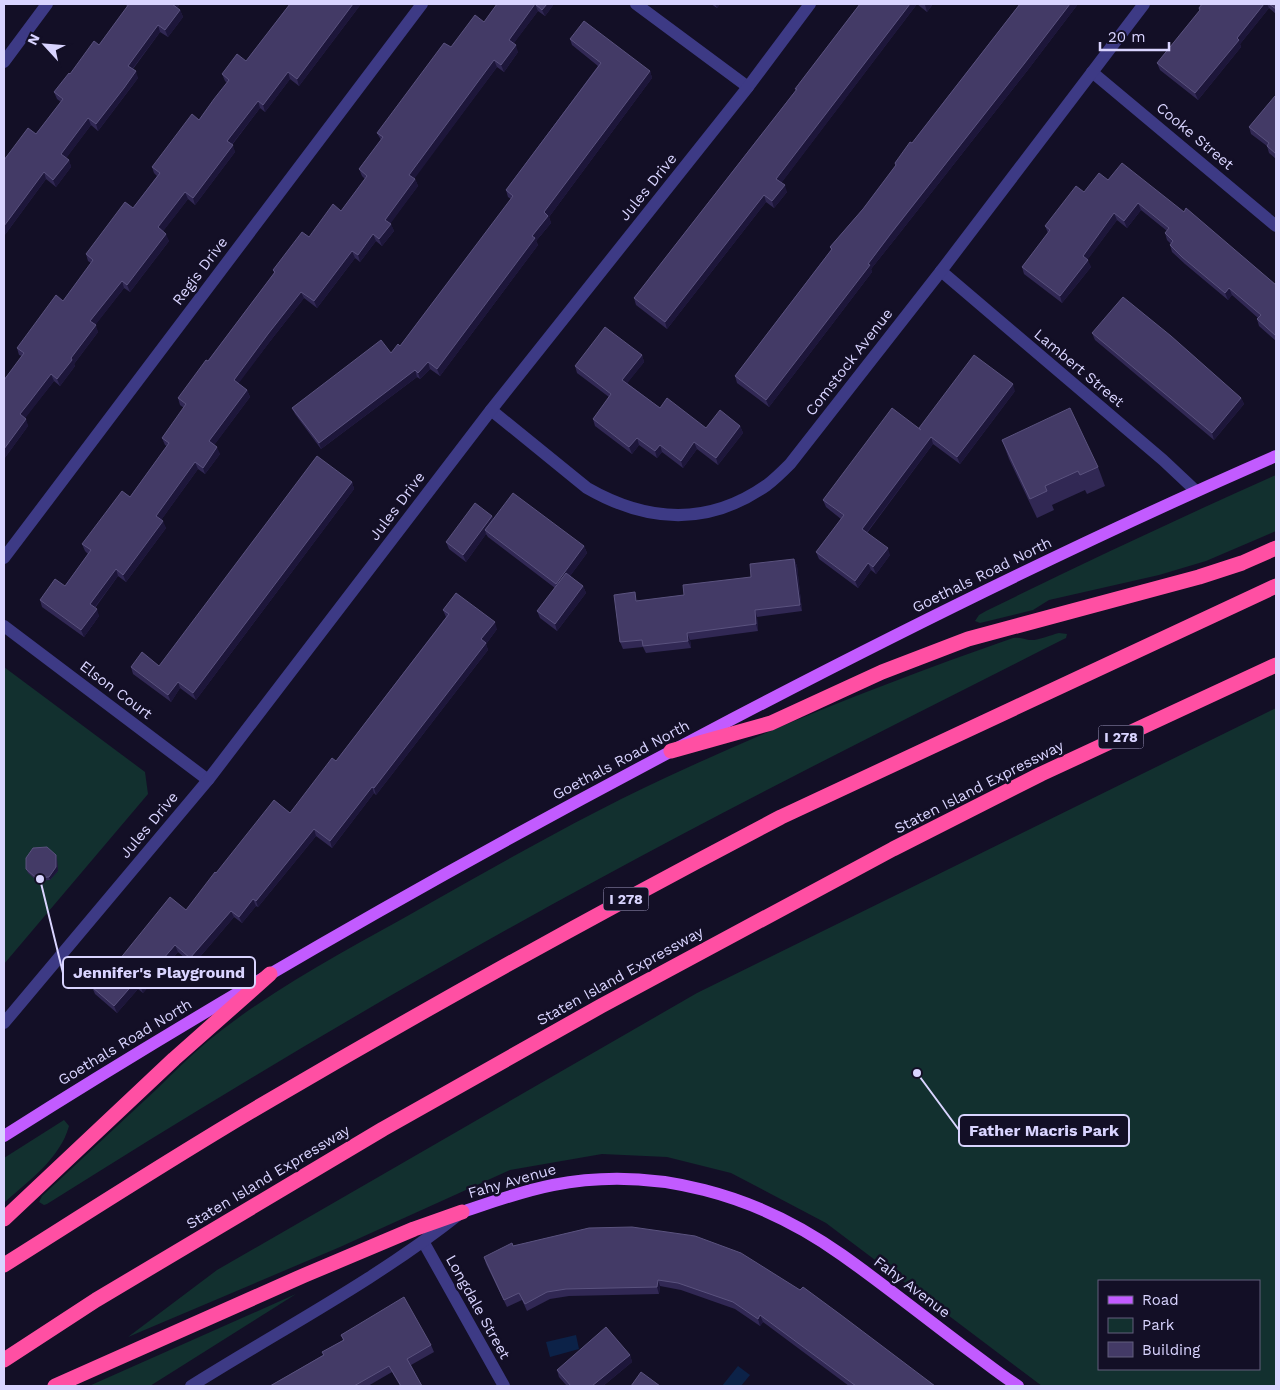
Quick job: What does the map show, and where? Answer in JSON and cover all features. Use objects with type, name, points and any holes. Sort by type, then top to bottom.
[{"type":"highway","points":[[671,751],[771,723],[882,672],[968,639],[1199,577],[1242,563],[1276,548]]},
{"type":"highway","name":"I 278","points":[[4,1265],[271,1099],[418,1014],[781,817],[1276,586]]},
{"type":"highway","name":"Staten Island Expressway","points":[[4,1360],[96,1300],[367,1138],[609,1001],[885,853],[1041,774],[1276,665]]},
{"type":"highway","points":[[4,1219],[174,1059],[270,974]]},
{"type":"highway","points":[[55,1386],[314,1271],[414,1229],[462,1212]]},
{"type":"main road","name":"Goethals Road North","points":[[4,1136],[270,974],[518,833],[671,751],[824,671],[1052,559],[1196,491],[1276,456]]},
{"type":"main road","name":"Fahy Avenue","points":[[462,1212],[532,1190],[553,1185],[600,1179],[625,1178],[668,1182],[716,1193],[769,1212],[818,1238],[1016,1385]]},
{"type":"street","points":[[4,62],[47,4]]},
{"type":"street","name":"Regis Drive","points":[[4,558],[422,4]]},
{"type":"street","points":[[636,4],[748,87]]},
{"type":"street","name":"Jules Drive","points":[[4,1023],[208,780],[491,410],[748,87],[810,4]]},
{"type":"street","name":"Comstock Avenue","points":[[491,410],[587,488],[630,509],[655,514],[687,515],[712,511],[749,496],[769,484],[790,464],[941,271],[1144,4]]},
{"type":"street","name":"Cooke Street","points":[[1092,72],[1276,226]]},
{"type":"street","name":"Lambert Street","points":[[941,271],[1163,460],[1196,491]]},
{"type":"street","name":"Elson Court","points":[[4,626],[208,780]]},
{"type":"street","name":"Fahy Avenue","points":[[191,1386],[424,1243],[462,1212]]},
{"type":"street","name":"Longdale Street","points":[[424,1243],[504,1386]]},
{"type":"green space","points":[[1276,475],[1276,531],[1206,561],[1159,575],[1049,600],[1033,610],[980,623],[975,621],[979,615],[1022,593]]},
{"type":"green space","points":[[1059,633],[1067,634],[1066,638],[772,787],[457,957],[319,1037],[47,1204],[44,1205],[39,1202],[42,1196],[188,1058],[233,1021],[314,969],[490,869],[589,815],[657,782],[810,714],[931,667],[1013,638],[1033,640]]},
{"type":"green space","points":[[4,667],[145,772],[148,794],[4,964]]},
{"type":"green space","points":[[1276,708],[1276,1386],[1042,1386],[826,1223],[731,1173],[667,1157],[602,1154],[510,1170],[340,1247],[128,1337],[217,1270],[697,993]]},
{"type":"green space","points":[[64,1120],[69,1126],[65,1138],[51,1159],[33,1178],[4,1203],[4,1158]]},
{"type":"green space","points":[[296,1294],[150,1386],[89,1386]]},
{"type":"water","points":[[576,1335],[579,1349],[550,1357],[546,1342]]},
{"type":"water","points":[[738,1366],[750,1375],[741,1386],[722,1386]]},
{"type":"building","points":[[129,4],[172,4],[180,10],[165,30],[158,25],[128,66],[136,71],[96,124],[88,118],[61,154],[69,160],[53,180],[44,172],[4,226],[4,160],[28,128],[36,134],[63,99],[54,92],[94,41],[99,45]]},
{"type":"building","points":[[290,4],[353,4],[297,79],[288,72],[263,105],[258,101],[227,141],[233,145],[193,198],[185,192],[158,227],[166,234],[127,285],[122,281],[90,321],[96,325],[57,379],[51,374],[20,414],[26,419],[4,449],[4,380],[24,353],[17,348],[56,295],[63,301],[93,260],[86,254],[125,202],[133,208],[160,173],[152,167],[192,114],[199,120],[229,80],[222,74],[237,54],[246,61]]},
{"type":"building","points":[[497,4],[535,4],[509,40],[516,45],[501,65],[494,60],[409,175],[415,179],[385,220],[391,224],[379,239],[373,234],[358,255],[352,251],[314,301],[301,292],[268,334],[234,380],[247,390],[209,441],[217,447],[203,468],[195,462],[156,516],[163,521],[123,575],[116,569],[90,604],[97,609],[81,630],[40,600],[55,579],[65,586],[91,550],[82,544],[122,491],[130,497],[169,443],[162,438],[186,404],[178,398],[275,272],[273,270],[302,232],[309,237],[333,204],[341,211],[367,176],[359,169],[383,137],[377,133],[444,43],[451,47],[475,15],[484,22]]},
{"type":"building","points":[[535,4],[547,4],[542,10]]},
{"type":"building","points":[[860,4],[910,4],[776,179],[785,185],[772,201],[764,195],[665,322],[634,298],[797,89],[795,89]]},
{"type":"building","points":[[1020,4],[1070,4],[892,232],[868,264],[870,265],[766,400],[735,376],[832,249],[830,247],[863,209],[896,165],[895,163],[910,142],[912,143]]},
{"type":"building","points":[[1202,4],[1264,4],[1237,38],[1239,40],[1195,93],[1157,63],[1200,10],[1199,8]]},
{"type":"building","points":[[1269,4],[1276,4],[1276,9]]},
{"type":"building","points":[[584,21],[650,71],[544,212],[548,216],[532,236],[535,238],[437,369],[428,362],[418,373],[415,370],[319,443],[292,408],[381,340],[391,353],[398,344],[400,346],[513,196],[506,190],[601,63],[570,39]]},
{"type":"building","points":[[1275,96],[1276,154],[1267,146],[1269,143],[1249,127]]},
{"type":"building","points":[[1122,163],[1184,212],[1186,208],[1276,285],[1276,336],[1257,319],[1261,315],[1229,288],[1225,293],[1182,257],[1170,245],[1173,241],[1165,233],[1169,228],[1138,203],[1124,221],[1114,213],[1083,256],[1088,260],[1060,296],[1022,267],[1050,230],[1045,226],[1076,186],[1084,192],[1099,173],[1108,180]]},
{"type":"building","points":[[1123,297],[1171,336],[1241,398],[1212,433],[1092,333]]},
{"type":"building","points":[[605,327],[642,355],[622,380],[660,408],[667,398],[706,428],[720,410],[740,426],[716,458],[694,442],[681,461],[660,445],[655,451],[637,438],[629,447],[593,419],[611,394],[575,366]]},
{"type":"building","points":[[974,355],[1013,384],[957,457],[931,437],[862,529],[888,548],[873,567],[868,563],[855,581],[816,552],[844,515],[823,500],[892,408],[921,430],[919,428]]},
{"type":"building","points":[[1070,408],[1098,467],[1080,475],[1078,471],[1045,486],[1047,491],[1030,499],[1002,440]]},
{"type":"building","points":[[317,456],[352,482],[193,693],[178,682],[168,695],[131,667],[142,652],[159,666]]},
{"type":"building","points":[[513,493],[584,546],[556,584],[485,530]]},
{"type":"building","points":[[475,503],[492,516],[463,555],[446,542]]},
{"type":"building","points":[[794,559],[800,605],[755,610],[756,624],[687,633],[688,641],[643,646],[642,640],[620,642],[614,595],[635,592],[636,601],[684,595],[683,585],[751,577],[750,564]]},
{"type":"building","points":[[566,573],[583,586],[555,624],[537,611]]},
{"type":"building","points":[[456,593],[495,622],[481,639],[486,643],[374,788],[372,787],[330,841],[314,829],[256,901],[253,899],[239,917],[231,911],[190,958],[175,945],[140,986],[135,982],[114,1006],[92,987],[113,963],[115,965],[170,897],[186,910],[274,800],[290,813],[332,758],[336,761],[449,614],[443,610]]},
{"type":"building","points":[[47,847],[56,855],[56,867],[49,877],[36,878],[26,869],[26,858],[33,848]]},
{"type":"building","points":[[632,1227],[695,1236],[741,1253],[800,1290],[803,1287],[935,1386],[856,1386],[760,1315],[758,1319],[733,1302],[678,1283],[658,1280],[657,1287],[566,1289],[547,1292],[525,1304],[519,1293],[504,1300],[484,1257],[512,1243],[513,1246],[589,1228]]},
{"type":"building","points":[[404,1297],[431,1345],[407,1359],[422,1386],[401,1386],[389,1366],[354,1386],[270,1386],[324,1355],[322,1352],[344,1340],[341,1335]]},
{"type":"building","points":[[606,1327],[630,1355],[592,1386],[571,1386],[557,1370]]},
{"type":"building","points":[[641,1372],[660,1386],[631,1386]]},
{"type":"place","name":"Jennifer's Playground","points":[[40,879]]},
{"type":"place","name":"Father Macris Park","points":[[917,1073]]}]
